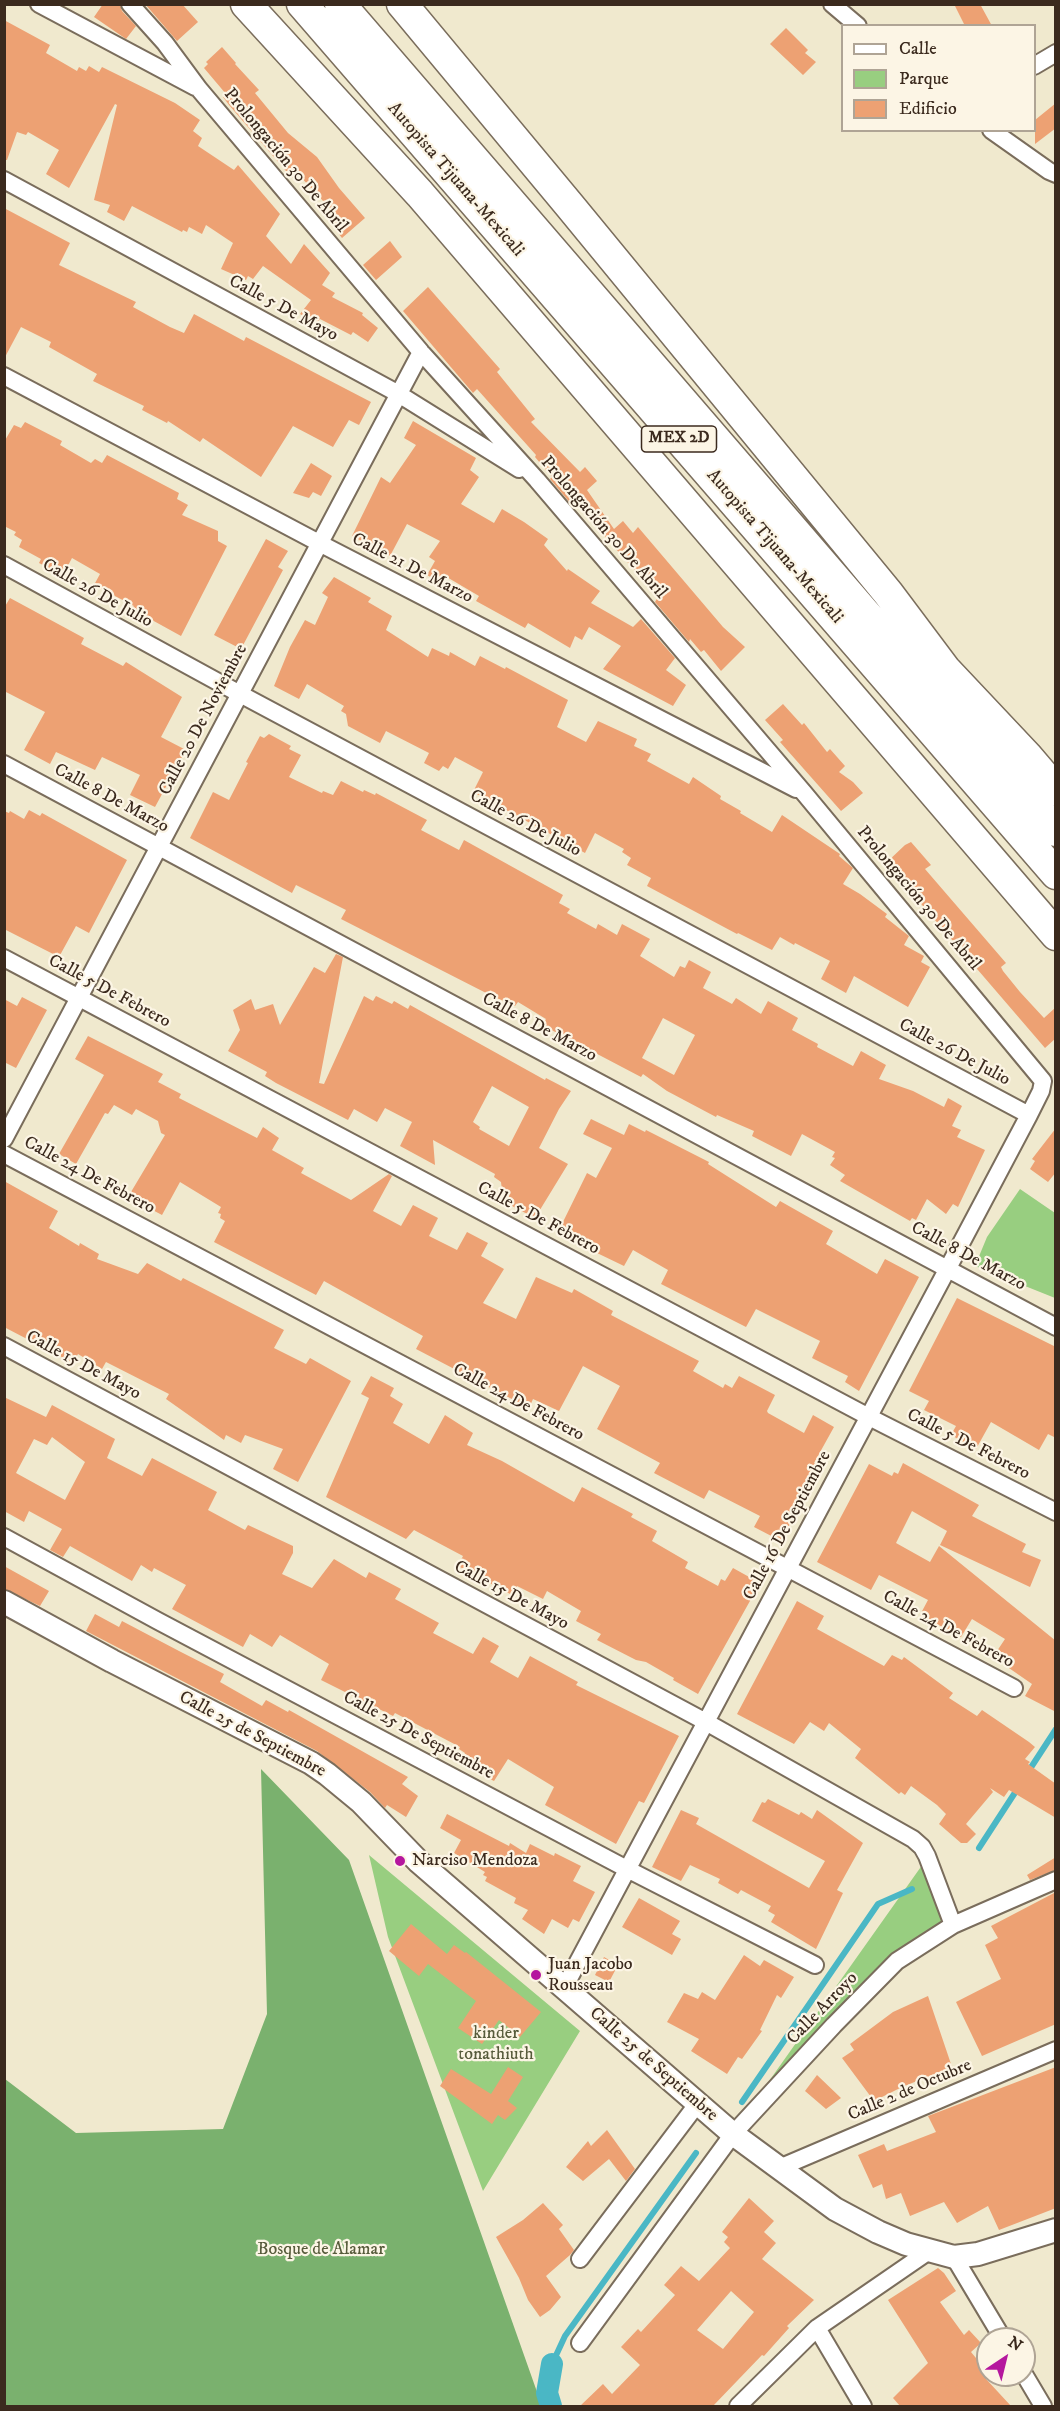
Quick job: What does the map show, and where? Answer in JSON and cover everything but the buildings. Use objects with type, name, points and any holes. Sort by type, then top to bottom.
[{"type":"highway","points":[[246,4],[420,194],[1056,934]]},
{"type":"highway","name":"Autopista Tijuana-Mexicali","points":[[302,4],[1056,874]]},
{"type":"highway","name":"Autopista Tijuana-Mexicali","points":[[340,4],[934,693],[1056,831]]},
{"type":"highway","points":[[402,4],[888,593],[945,669],[1056,790]]},
{"type":"main road","name":"Calle 25 de Septiembre","points":[[4,1602],[112,1661],[311,1763],[327,1774],[361,1802],[419,1862],[733,2134],[825,2202],[856,2221],[906,2244],[954,2257]]},
{"type":"main road","points":[[954,2257],[978,2254],[1056,2230]]},
{"type":"street","points":[[39,4],[199,89]]},
{"type":"street","name":"Prolongación 30 De Abril","points":[[130,4],[165,43],[199,89],[421,352],[537,480],[804,793],[1043,1081]]},
{"type":"street","points":[[832,4],[856,24]]},
{"type":"street","points":[[1036,65],[1056,54]]},
{"type":"street","points":[[994,132],[1056,174]]},
{"type":"street","name":"Calle 5 De Mayo","points":[[4,180],[397,393],[537,480]]},
{"type":"street","name":"Calle 20 De Noviembre","points":[[4,1139],[81,999],[159,846],[321,544],[397,393],[421,352]]},
{"type":"street","name":"Calle 21 De Marzo","points":[[4,376],[321,544],[804,793]]},
{"type":"street","name":"Calle 26 De Julio","points":[[4,565],[240,694],[1029,1116]]},
{"type":"street","name":"Calle 8 De Marzo","points":[[4,764],[1056,1327]]},
{"type":"street","name":"Calle 5 De Febrero","points":[[4,958],[869,1417],[1056,1512]]},
{"type":"street","name":"Calle 16 De Septiembre","points":[[564,1988],[1029,1116],[1041,1091],[1043,1081]]},
{"type":"street","name":"Calle 24 De Febrero","points":[[4,1154],[1014,1688]]},
{"type":"street","name":"Calle 15 De Mayo","points":[[4,1346],[706,1722],[913,1839],[922,1847],[927,1856],[953,1925]]},
{"type":"street","name":"Calle 25 De Septiembre","points":[[4,1537],[168,1627],[627,1869],[815,1965]]},
{"type":"street","name":"Calle Arroyo","points":[[580,2343],[733,2134],[897,1961],[953,1925],[1056,1880]]},
{"type":"street","name":"Calle 2 de Octubre","points":[[779,2168],[1056,2050]]},
{"type":"street","points":[[580,2259],[698,2103]]},
{"type":"street","points":[[738,2406],[817,2328],[928,2251]]},
{"type":"street","points":[[954,2257],[996,2327]]},
{"type":"street","points":[[817,2328],[863,2406]]},
{"type":"street","points":[[1032,2387],[1043,2406]]},
{"type":"green space","points":[[1020,1189],[1055,1213],[1055,1298],[975,1266],[987,1237]]},
{"type":"green space","name":"Bosque de Alamar","points":[[261,1769],[349,1860],[542,2406],[5,2406],[5,2079],[76,2133],[223,2129],[267,2014]]},
{"type":"green space","points":[[930,1854],[955,1919],[898,1956],[740,2122]]},
{"type":"green space","name":"kinder tonathiuth","points":[[369,1855],[580,2031],[483,2191],[388,1937]]},
{"type":"waterway","points":[[1028,1772],[1056,1729]]},
{"type":"waterway","points":[[979,1848],[1018,1788]]},
{"type":"waterway","points":[[742,2102],[878,1904],[912,1889]]},
{"type":"waterway","points":[[552,2364],[565,2336],[696,2153]]},
{"type":"waterway","points":[[551,2406],[547,2393],[552,2364]]},
{"type":"place","name":"Narciso Mendoza","points":[[400,1861]]},
{"type":"place","name":"Juan Jacobo Rousseau","points":[[536,1975]]}]
